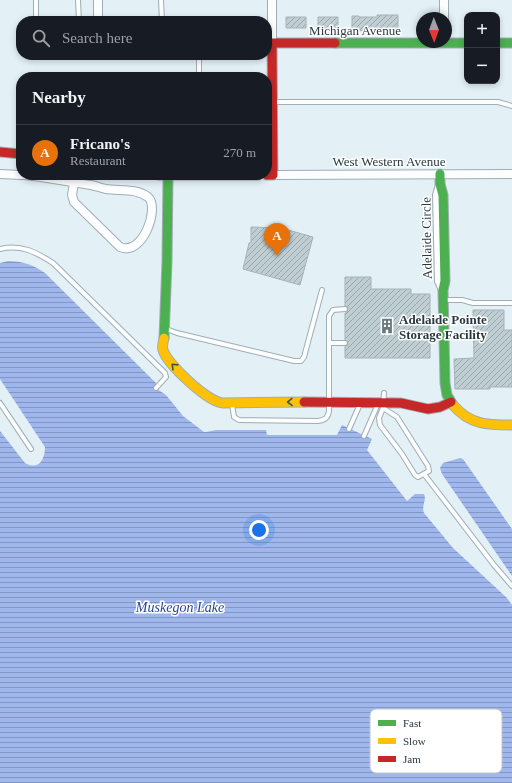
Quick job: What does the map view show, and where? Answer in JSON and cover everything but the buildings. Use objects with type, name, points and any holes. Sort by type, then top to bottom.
[{"type":"street","points":[[98,0],[98,16]]},
{"type":"street","points":[[271,16],[272,0]]},
{"type":"street","points":[[444,0],[444,12]]},
{"type":"street","name":"Michigan Avenue","points":[[272,43],[416,42]]},
{"type":"street","name":"Michigan Avenue","points":[[452,42],[464,43]]},
{"type":"street","points":[[500,43],[512,43]]},
{"type":"street","points":[[271,60],[271,72]]},
{"type":"street","points":[[0,152],[16,154]]},
{"type":"street","points":[[0,174],[16,175]]},
{"type":"street","name":"Adelaide Circle","points":[[440,174],[440,184],[443,195],[446,281],[443,290],[443,300],[445,383],[447,395],[460,413],[478,423],[488,425],[512,424]]},
{"type":"street","name":"West Western Avenue","points":[[272,175],[512,174]]},
{"type":"street","points":[[54,180],[74,183],[105,189],[138,192],[148,197],[152,202],[152,207],[148,229],[145,235],[132,248],[120,247],[74,202],[72,195],[74,183]]},
{"type":"street","points":[[163,180],[167,262],[163,350],[170,363],[212,400],[219,403],[382,401],[410,404],[427,409],[439,408],[451,402]]},
{"type":"lane","points":[[36,0],[36,16]]},
{"type":"lane","points":[[78,0],[79,16]]},
{"type":"lane","points":[[161,0],[162,16]]},
{"type":"lane","points":[[199,60],[200,72]]},
{"type":"lane","points":[[272,102],[498,102],[512,106]]},
{"type":"lane","points":[[0,249],[18,248],[37,252],[54,263],[165,373],[166,376],[156,388]]},
{"type":"lane","points":[[164,324],[171,331],[294,361],[301,361],[304,357],[322,290]]},
{"type":"lane","points":[[443,300],[462,300],[474,303],[512,302]]},
{"type":"lane","points":[[232,403],[234,417],[239,420],[324,420],[328,415],[329,401],[328,324],[330,313],[335,309],[345,309]]},
{"type":"lane","points":[[329,343],[345,343]]},
{"type":"lane","points":[[364,436],[382,401]]},
{"type":"lane","points":[[382,401],[397,416],[428,466],[429,470],[424,474],[418,477],[414,475],[402,454],[382,428],[379,418],[382,401]]},
{"type":"lane","points":[[349,429],[361,402]]},
{"type":"lane","points":[[0,403],[31,449]]},
{"type":"lane","points":[[424,474],[512,586]]},
{"type":"water","name":"Muskegon Lake","points":[[8,261],[28,264],[45,273],[157,384],[154,387],[166,395],[183,416],[204,432],[216,430],[266,430],[267,435],[337,435],[342,425],[372,439],[367,450],[407,501],[415,494],[424,494],[424,513],[453,548],[507,598],[512,605],[512,783],[0,783],[0,431],[25,463],[30,465],[34,466],[40,462],[44,456],[45,447],[0,379],[0,263]]},
{"type":"water","points":[[460,458],[463,459],[512,529],[512,576],[442,474],[440,468],[443,463]]},
{"type":"traffic: fast","points":[[335,43],[464,43]]},
{"type":"traffic: fast","points":[[500,43],[512,43]]},
{"type":"traffic: fast","points":[[440,174],[440,184],[443,195],[445,383],[447,395],[453,405]]},
{"type":"traffic: fast","points":[[164,338],[168,180]]},
{"type":"traffic: slow","points":[[164,338],[163,350],[166,356],[189,382],[208,397],[223,403],[304,402]]},
{"type":"traffic: slow","points":[[453,405],[459,412],[473,420],[487,424],[512,425]]},
{"type":"traffic: jam","points":[[272,43],[272,175]]},
{"type":"traffic: jam","points":[[272,43],[335,43]]},
{"type":"traffic: jam","points":[[0,152],[16,154]]},
{"type":"traffic: jam","points":[[304,402],[401,403],[428,409],[440,407],[451,402]]},
{"type":"place","name":"Fricano's","points":[[277,256]]},
{"type":"place","name":"Adelaide Pointe Storage Facility","points":[[387,326]]}]
